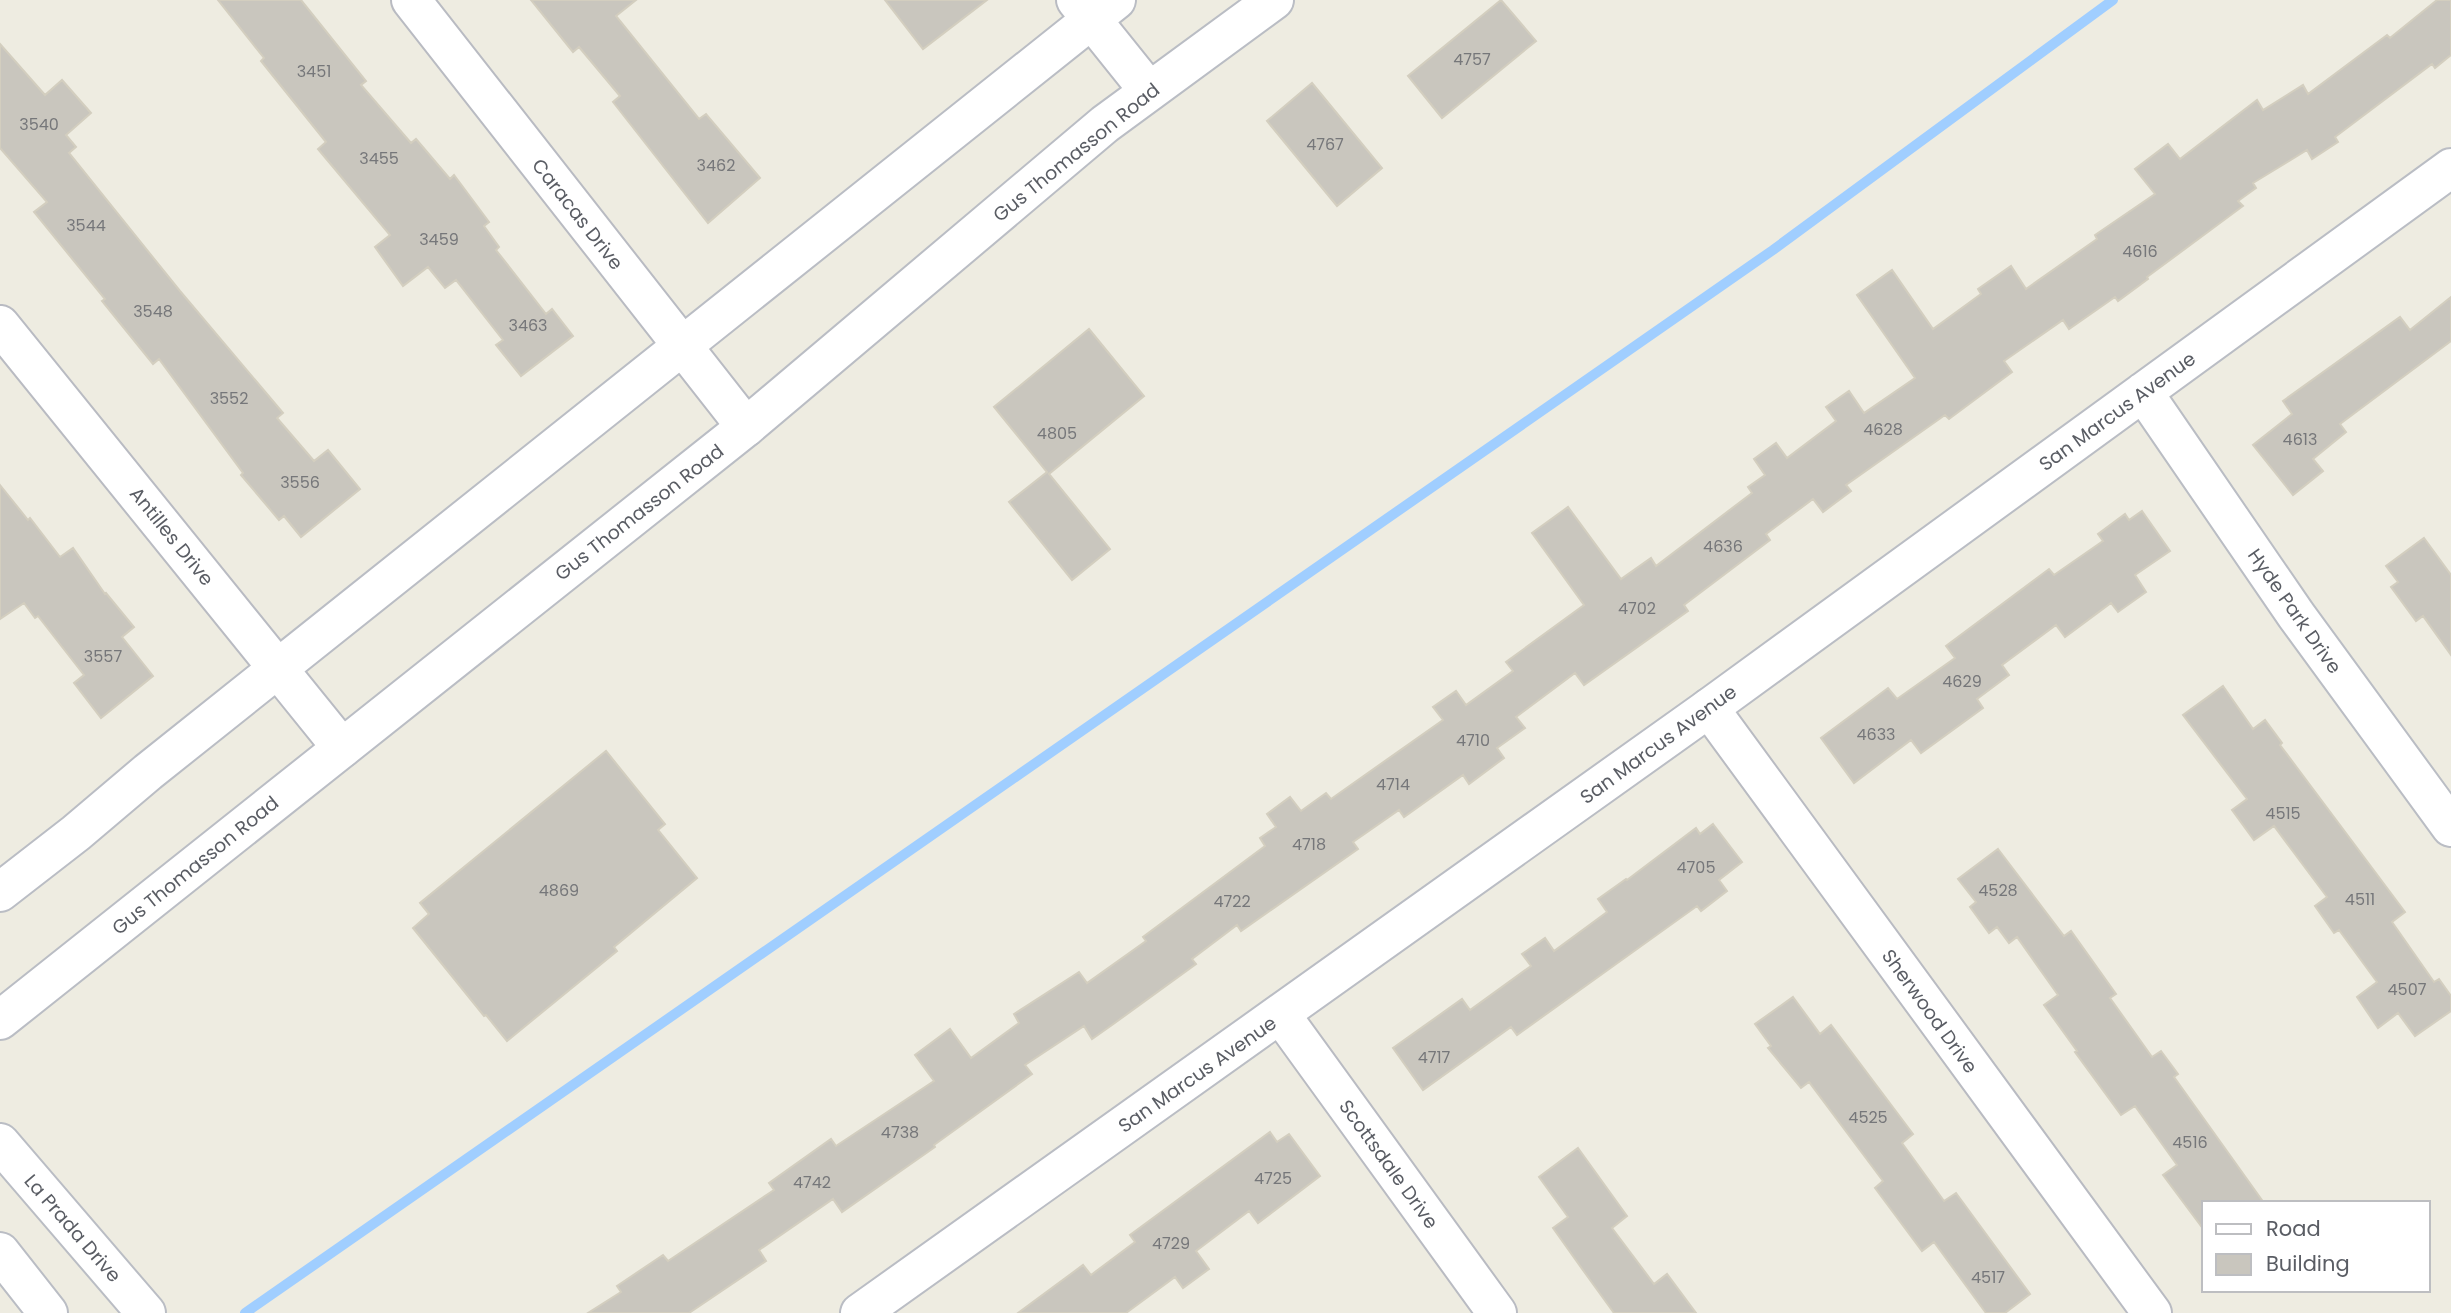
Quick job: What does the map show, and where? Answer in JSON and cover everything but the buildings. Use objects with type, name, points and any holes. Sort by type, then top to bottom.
[{"type":"street","name":"Caracas Drive","points":[[411,0],[746,427]]},
{"type":"street","name":"Gus Thomasson Road","points":[[0,1020],[746,427],[1105,124],[1274,0]]},
{"type":"street","points":[[0,892],[682,346],[1094,7],[1149,91]]},
{"type":"street","name":"San Marcus Avenue","points":[[860,1313],[1709,708],[2451,168]]},
{"type":"street","name":"Antilles Drive","points":[[0,325],[342,748]]},
{"type":"street","name":"Hyde Park Drive","points":[[2143,392],[2297,615],[2451,827]]},
{"type":"street","name":"Sherwood Drive","points":[[1709,708],[2152,1313]]},
{"type":"street","name":"Scottsdale Drive","points":[[1281,1015],[1497,1313]]},
{"type":"street","name":"La Prada Drive","points":[[0,1143],[146,1313]]},
{"type":"street","points":[[0,1252],[48,1313]]},
{"type":"waterway","points":[[245,1313],[1773,250],[2113,0]]}]
